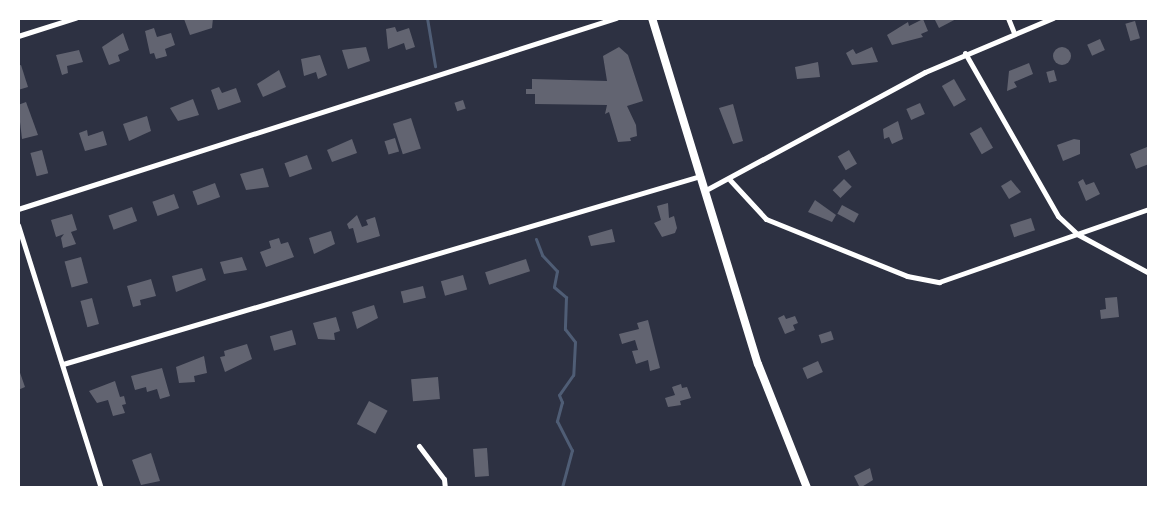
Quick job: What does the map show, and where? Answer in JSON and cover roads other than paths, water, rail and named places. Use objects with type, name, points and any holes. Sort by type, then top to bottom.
[{"type":"main road","points":[[652,18],[758,364],[807,488]]},
{"type":"street","points":[[18,36],[75,18]]},
{"type":"street","points":[[18,209],[616,18]]},
{"type":"street","points":[[1008,18],[1014,33]]},
{"type":"street","points":[[705,191],[730,180],[881,94],[965,53],[1053,18]]},
{"type":"street","points":[[965,53],[1058,216],[1077,234],[1149,273]]},
{"type":"street","points":[[63,364],[700,176]]},
{"type":"street","points":[[730,180],[766,219],[907,276],[939,282],[1149,209]]},
{"type":"street","points":[[18,225],[101,488]]},
{"type":"street","points":[[419,446],[444,478],[445,488]]},
{"type":"waterway","points":[[427,18],[435,66]]},
{"type":"waterway","points":[[536,239],[542,255],[557,271],[554,287],[566,297],[565,329],[575,342],[573,375],[559,395],[562,402],[557,421],[572,450],[562,488]]}]
